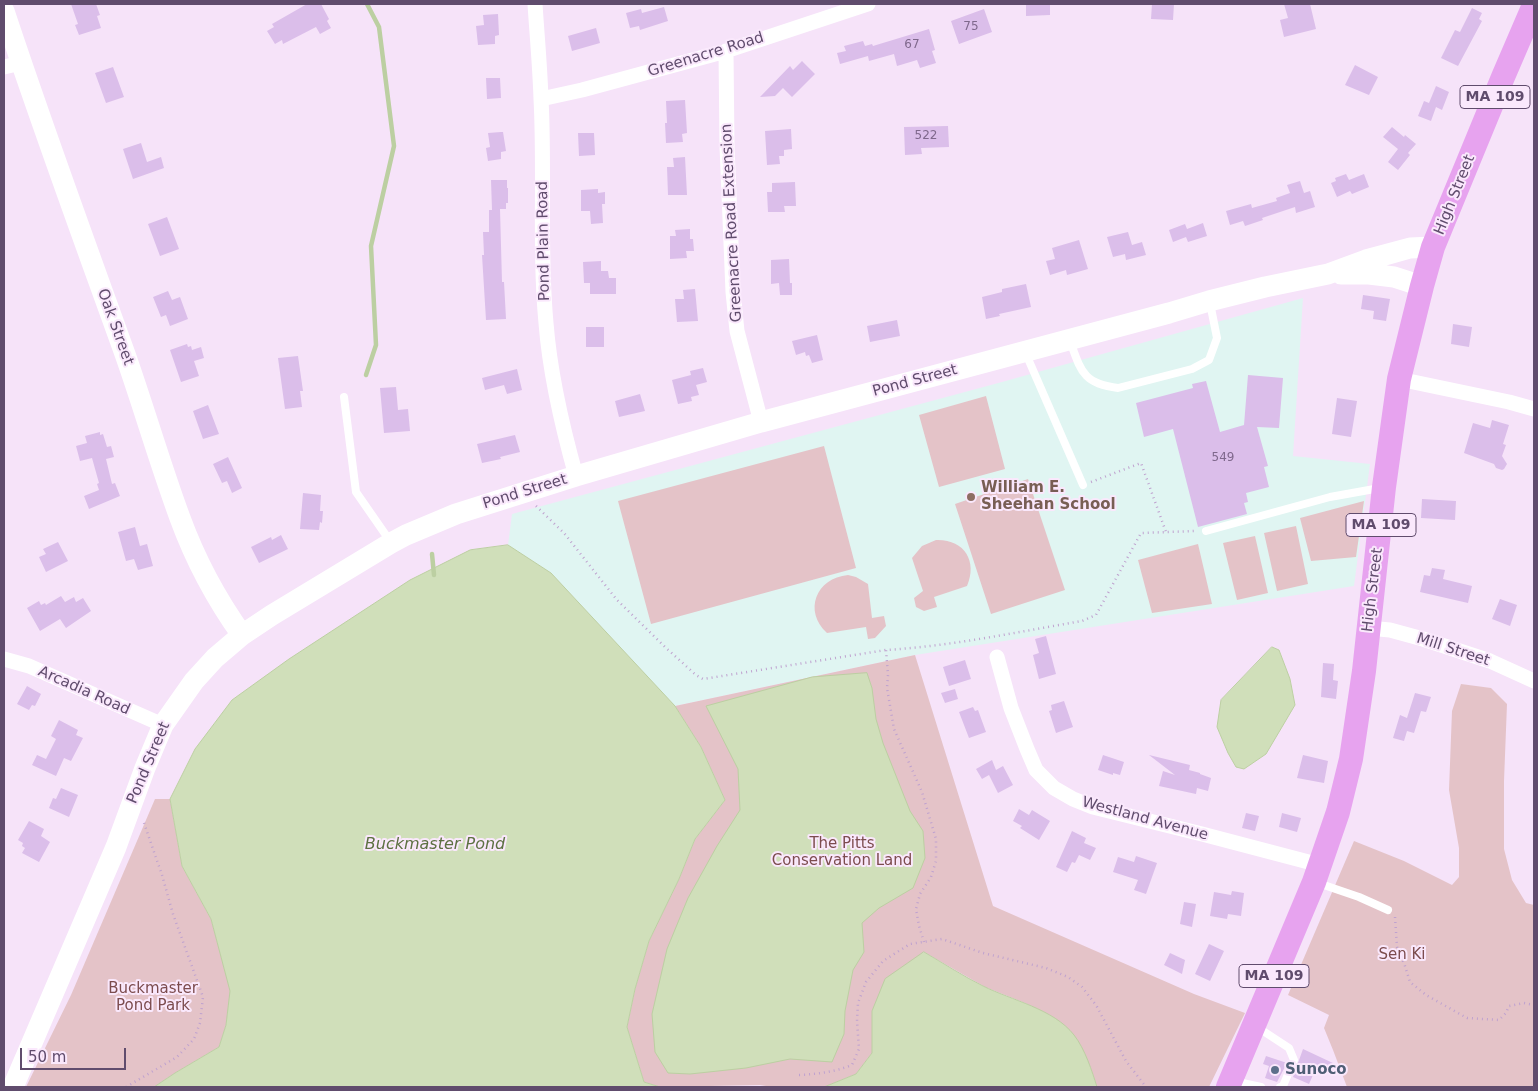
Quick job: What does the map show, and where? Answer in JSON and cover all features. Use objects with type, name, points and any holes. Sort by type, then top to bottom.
[{"type":"main road","name":"High Street","points":[[1229,1084],[1317,874],[1338,812],[1352,760],[1384,487],[1399,379],[1433,247],[1534,5]]},
{"type":"street","name":"Pond Plain Road","points":[[534,4],[541,99],[543,265],[546,322],[550,360],[563,427],[576,476]]},
{"type":"street","name":"Greenacre Road","points":[[541,99],[582,90],[726,51],[868,4]]},
{"type":"street","name":"Oak Street","points":[[4,11],[12,65],[65,189],[131,370],[180,520],[201,566],[242,635]]},
{"type":"street","name":"Greenacre Road Extension","points":[[726,51],[727,146],[734,302],[737,331],[762,422]]},
{"type":"street","name":"Pond Street","points":[[13,1087],[116,847],[163,725],[194,681],[215,658],[242,635],[391,543],[456,514],[576,476],[762,422],[1209,301],[1328,274],[1410,248],[1433,247]]},
{"type":"street","name":"Pond Street","points":[[1328,274],[1369,274],[1394,277],[1422,286]]},
{"type":"street","points":[[1399,379],[1534,409]]},
{"type":"street","name":"Mill Street","points":[[1368,628],[1390,630],[1424,639],[1490,661],[1534,681]]},
{"type":"street","name":"Westland Avenue","points":[[997,657],[1011,708],[1036,770],[1054,788],[1073,800],[1093,807],[1202,834],[1317,874]]},
{"type":"street","name":"Arcadia Road","points":[[4,659],[29,666],[163,725]]},
{"type":"lane","points":[[1069,339],[1079,366],[1091,381],[1106,386],[1118,388],[1192,368],[1208,360],[1217,338],[1209,301]]},
{"type":"lane","points":[[1025,350],[1084,485]]},
{"type":"lane","points":[[344,397],[356,492],[391,543]]},
{"type":"lane","points":[[1206,531],[1330,497],[1384,487]]},
{"type":"lane","points":[[1317,874],[1359,897],[1388,910]]},
{"type":"lane","points":[[1254,1025],[1289,1048],[1294,1060],[1283,1086],[1280,1087]]},
{"type":"lane","points":[[1229,1084],[1261,1087]]},
{"type":"path","points":[[1084,485],[1141,463],[1166,532]]},
{"type":"path","points":[[533,503],[564,533],[623,607],[703,679],[886,650],[921,648],[994,637],[1082,621],[1096,616],[1141,533],[1206,531]]},
{"type":"path","points":[[886,650],[887,688],[894,729],[922,792],[936,839],[936,861],[931,877],[920,894],[916,909],[924,942]]},
{"type":"path","points":[[126,1087],[177,1057],[194,1039],[200,1023],[203,997],[173,914],[143,819]]},
{"type":"path","points":[[1388,910],[1395,916],[1397,947],[1410,982],[1426,995],[1466,1018],[1484,1020],[1499,1020],[1506,1013],[1509,1006],[1524,1003],[1534,1005]]},
{"type":"path","points":[[799,1075],[821,1074],[852,1065],[860,1049],[857,1021],[858,1003],[866,982],[883,961],[910,944],[942,939],[998,957],[1046,968],[1068,977],[1082,987],[1096,1006],[1126,1062],[1146,1087]]},
{"type":"shaded area","name":"William E. Sheehan School","points":[[1303,298],[1293,456],[1370,464],[1354,586],[915,655],[675,706],[551,573],[508,545],[512,514],[1002,382]]},
{"type":"green space","points":[[986,396],[1005,469],[939,487],[919,415]]},
{"type":"green space","points":[[824,446],[856,568],[651,624],[618,501]]},
{"type":"green space","points":[[1028,479],[1065,590],[991,614],[955,504]]},
{"type":"green space","points":[[1364,501],[1356,557],[1311,561],[1300,518]]},
{"type":"green space","points":[[1296,526],[1308,584],[1277,591],[1264,533]]},
{"type":"green space","points":[[1255,536],[1268,593],[1237,600],[1223,543]]},
{"type":"green space","points":[[936,540],[954,543],[966,553],[971,568],[970,577],[967,586],[934,597],[937,607],[924,611],[916,607],[914,598],[923,591],[912,558],[922,546]]},
{"type":"green space","points":[[1198,544],[1212,604],[1152,613],[1138,560]]},
{"type":"green space","points":[[848,575],[868,584],[872,618],[884,616],[886,626],[875,638],[868,639],[866,627],[827,633],[816,615],[816,597],[821,589],[837,577]]},
{"type":"green space","name":"The Pitts Conservation Land","points":[[915,655],[993,906],[1194,994],[1245,1013],[1209,1087],[1097,1087],[1089,1064],[1054,1018],[1025,1003],[985,987],[924,952],[872,1011],[872,1053],[856,1074],[824,1087],[772,1087],[760,1085],[660,1087],[644,1082],[627,1027],[635,989],[649,941],[679,879],[695,839],[725,800],[701,747],[675,706]]},
{"type":"green space","name":"Sen Ki","points":[[1461,684],[1491,688],[1507,704],[1504,849],[1512,880],[1526,903],[1534,905],[1534,1087],[1347,1087],[1324,1028],[1329,1015],[1288,995],[1354,841],[1404,861],[1452,885],[1459,877],[1459,848],[1449,790],[1452,711]]},
{"type":"green space","name":"Buckmaster Pond Park","points":[[155,799],[170,799],[182,866],[211,919],[231,991],[226,1025],[219,1047],[154,1087],[26,1087],[71,995]]},
{"type":"water","name":"Buckmaster Pond","points":[[508,545],[551,573],[675,706],[701,747],[725,800],[695,839],[679,879],[649,941],[635,989],[627,1027],[644,1082],[660,1087],[154,1087],[219,1047],[226,1025],[230,991],[211,919],[182,866],[170,799],[195,749],[232,700],[289,659],[410,580],[470,550]]},
{"type":"water","points":[[1272,647],[1279,650],[1290,679],[1295,705],[1266,754],[1244,769],[1236,767],[1217,727],[1221,700]]},
{"type":"water","points":[[867,673],[872,688],[876,719],[883,743],[910,811],[923,831],[925,858],[913,888],[879,908],[862,923],[864,952],[853,970],[845,1011],[844,1034],[832,1062],[790,1059],[746,1068],[690,1074],[668,1073],[655,1052],[652,1014],[667,949],[688,898],[740,810],[738,769],[706,706],[812,677]]},
{"type":"water","points":[[924,952],[976,982],[1055,1018],[1074,1035],[1082,1047],[1097,1087],[824,1087],[856,1074],[872,1053],[872,1011],[885,979]]},
{"type":"building","points":[[71,4],[96,4],[100,15],[97,16],[101,28],[79,35],[75,25],[78,24]]},
{"type":"building","points":[[307,4],[321,4],[329,19],[327,21],[331,28],[320,34],[316,27],[283,44],[282,40],[275,44],[267,31],[274,27],[272,24]]},
{"type":"building","points":[[1026,4],[1050,4],[1050,15],[1026,16]]},
{"type":"building","points":[[1152,4],[1174,4],[1173,20],[1151,19]]},
{"type":"building","points":[[1284,4],[1310,4],[1316,29],[1284,37],[1280,20],[1288,18]]},
{"type":"building","points":[[664,7],[668,21],[640,30],[639,26],[630,28],[626,13],[641,9],[642,13]]},
{"type":"building","points":[[1472,8],[1482,13],[1479,19],[1482,21],[1458,66],[1441,58],[1455,30],[1460,32]]},
{"type":"building","points":[[984,9],[992,32],[959,44],[951,21]]},
{"type":"building","points":[[498,14],[499,35],[495,36],[495,44],[478,45],[476,26],[484,25],[483,15]]},
{"type":"building","points":[[596,28],[600,43],[572,51],[568,36]]},
{"type":"building","points":[[929,29],[935,50],[932,51],[936,63],[920,68],[917,60],[897,66],[894,54],[869,61],[868,56],[840,64],[837,53],[846,51],[844,46],[863,41],[865,46],[872,44],[873,46]]},
{"type":"building","points":[[802,61],[815,74],[792,97],[783,88],[775,96],[760,97],[790,66],[793,70]]},
{"type":"building","points":[[1355,65],[1378,77],[1369,95],[1345,85]]},
{"type":"building","points":[[113,67],[124,97],[106,103],[95,73]]},
{"type":"building","points":[[486,78],[500,78],[501,98],[487,99]]},
{"type":"building","points":[[1436,86],[1449,92],[1442,110],[1436,107],[1431,121],[1418,116],[1424,101],[1429,103]]},
{"type":"building","points":[[685,100],[687,133],[682,134],[683,142],[666,143],[666,101]]},
{"type":"building","points":[[948,126],[949,147],[921,148],[922,154],[905,155],[904,127]]},
{"type":"building","points":[[1392,127],[1416,144],[1398,170],[1388,162],[1398,149],[1383,137]]},
{"type":"building","points":[[791,129],[792,149],[784,150],[784,156],[779,156],[780,164],[767,165],[765,131]]},
{"type":"building","points":[[503,132],[506,151],[501,152],[501,159],[488,161],[486,148],[490,147],[488,133]]},
{"type":"building","points":[[578,133],[594,133],[595,155],[579,156]]},
{"type":"building","points":[[141,143],[147,162],[161,157],[164,168],[133,179],[123,149]]},
{"type":"building","points":[[685,157],[687,195],[668,195],[667,167],[674,167],[673,158]]},
{"type":"building","points":[[1346,174],[1349,180],[1364,174],[1369,187],[1352,194],[1350,191],[1337,197],[1331,183],[1336,181],[1335,178]]},
{"type":"building","points":[[491,180],[507,180],[508,188],[506,209],[500,209],[502,282],[504,282],[506,319],[486,320],[482,255],[484,255],[483,232],[489,232],[489,210],[492,210]]},
{"type":"building","points":[[1300,181],[1304,193],[1310,191],[1315,207],[1296,213],[1295,207],[1245,226],[1243,221],[1230,225],[1226,211],[1251,204],[1252,208],[1277,201],[1276,198],[1290,193],[1287,185]]},
{"type":"building","points":[[795,182],[796,206],[784,206],[785,212],[768,212],[767,192],[772,192],[772,183]]},
{"type":"building","points":[[598,189],[598,193],[605,192],[605,204],[602,204],[603,223],[591,224],[590,211],[581,211],[581,190]]},
{"type":"building","points":[[167,217],[179,249],[160,256],[148,224]]},
{"type":"building","points":[[1203,223],[1207,236],[1188,242],[1186,237],[1173,242],[1169,230],[1185,224],[1187,229]]},
{"type":"building","points":[[690,229],[690,239],[693,239],[694,251],[686,251],[687,258],[670,259],[670,236],[676,236],[675,230]]},
{"type":"building","points":[[1128,232],[1132,245],[1142,242],[1146,255],[1126,260],[1125,254],[1113,257],[1107,237]]},
{"type":"building","points":[[1079,240],[1088,269],[1067,275],[1066,270],[1050,275],[1046,261],[1055,259],[1052,248]]},
{"type":"building","points":[[789,259],[790,283],[792,283],[792,295],[780,295],[779,283],[771,284],[771,260]]},
{"type":"building","points":[[601,261],[601,271],[608,271],[609,278],[616,278],[616,294],[590,294],[590,283],[584,283],[583,262]]},
{"type":"building","points":[[1026,284],[1031,307],[986,319],[982,297],[1002,292],[1002,289]]},
{"type":"building","points":[[695,289],[698,321],[677,322],[675,299],[684,299],[683,290]]},
{"type":"building","points":[[168,291],[172,300],[180,297],[188,319],[170,326],[166,315],[161,317],[153,297]]},
{"type":"building","points":[[1363,295],[1390,299],[1386,321],[1373,319],[1374,311],[1361,309]]},
{"type":"building","points":[[897,320],[900,336],[870,342],[867,326]]},
{"type":"building","points":[[1453,324],[1472,327],[1469,347],[1451,344]]},
{"type":"building","points":[[586,327],[604,327],[604,347],[586,347]]},
{"type":"building","points":[[817,335],[823,360],[812,363],[809,355],[806,356],[805,352],[796,355],[792,341]]},
{"type":"building","points":[[187,344],[188,347],[191,346],[192,350],[201,347],[204,358],[194,361],[199,376],[181,382],[170,350]]},
{"type":"building","points":[[298,356],[303,391],[300,391],[302,407],[285,409],[278,358]]},
{"type":"building","points":[[703,368],[707,382],[696,385],[699,395],[691,397],[692,401],[678,404],[672,380],[691,375],[690,371]]},
{"type":"building","points":[[517,369],[522,390],[507,394],[504,385],[485,390],[482,378]]},
{"type":"building","points":[[1248,375],[1283,378],[1279,428],[1257,427],[1268,466],[1264,467],[1269,487],[1246,493],[1248,502],[1244,503],[1247,514],[1198,527],[1173,429],[1144,437],[1136,403],[1193,388],[1192,384],[1206,381],[1220,432],[1244,425]]},
{"type":"building","points":[[396,387],[398,410],[408,409],[410,431],[384,433],[380,388]]},
{"type":"building","points":[[640,394],[645,411],[619,417],[615,401]]},
{"type":"building","points":[[1337,398],[1357,401],[1351,437],[1332,434]]},
{"type":"building","points":[[208,405],[219,434],[203,439],[193,411]]},
{"type":"building","points":[[1492,420],[1509,425],[1503,444],[1506,445],[1502,456],[1507,464],[1502,470],[1496,468],[1494,464],[1464,453],[1473,423],[1490,428]]},
{"type":"building","points":[[100,432],[100,435],[103,434],[107,447],[111,446],[114,457],[106,459],[112,484],[115,483],[120,496],[89,509],[84,496],[99,490],[97,484],[99,483],[92,458],[80,461],[76,446],[87,443],[85,436]]},
{"type":"building","points":[[515,435],[520,452],[482,463],[477,444]]},
{"type":"building","points":[[228,457],[242,488],[232,493],[227,481],[222,483],[213,464]]},
{"type":"building","points":[[303,493],[321,495],[320,511],[323,511],[319,530],[300,529]]},
{"type":"building","points":[[1422,499],[1456,501],[1455,520],[1421,518]]},
{"type":"building","points":[[135,527],[140,546],[147,544],[153,566],[138,570],[134,559],[126,561],[118,532]]},
{"type":"building","points":[[281,535],[288,549],[259,563],[251,547],[271,537],[272,540]]},
{"type":"building","points":[[58,542],[68,561],[46,572],[39,557],[46,554],[43,549]]},
{"type":"building","points":[[1432,568],[1445,570],[1443,579],[1472,586],[1468,603],[1420,592],[1424,575],[1430,576]]},
{"type":"building","points":[[61,596],[65,602],[74,597],[76,602],[83,598],[91,611],[66,628],[60,619],[40,631],[27,608],[39,601],[41,605],[45,603],[46,605]]},
{"type":"building","points":[[1500,599],[1517,605],[1510,626],[1492,619]]},
{"type":"building","points":[[1046,636],[1056,674],[1039,679],[1033,655],[1039,653],[1035,639]]},
{"type":"building","points":[[965,660],[971,679],[949,686],[943,667]]},
{"type":"building","points":[[1323,663],[1334,664],[1333,680],[1338,681],[1336,699],[1321,697]]},
{"type":"building","points":[[27,686],[41,694],[35,706],[32,705],[29,710],[17,704]]},
{"type":"building","points":[[955,689],[958,699],[945,703],[941,693]]},
{"type":"building","points":[[1415,693],[1431,697],[1426,712],[1421,711],[1414,733],[1407,731],[1404,741],[1393,738],[1400,715],[1407,718]]},
{"type":"building","points":[[1064,701],[1073,727],[1056,733],[1049,711],[1052,710],[1051,705]]},
{"type":"building","points":[[973,707],[975,711],[978,710],[986,732],[969,738],[959,712]]},
{"type":"building","points":[[59,720],[78,730],[76,735],[83,738],[71,761],[64,758],[56,776],[32,765],[37,755],[46,759],[56,739],[51,736]]},
{"type":"building","points":[[1103,755],[1124,762],[1120,775],[1113,773],[1113,775],[1098,770]]},
{"type":"building","points":[[1149,755],[1190,765],[1189,770],[1211,778],[1208,791],[1197,788],[1196,794],[1159,786],[1163,771],[1175,775]]},
{"type":"building","points":[[1303,755],[1328,761],[1324,783],[1297,778]]},
{"type":"building","points":[[992,760],[996,770],[1003,766],[1013,785],[998,793],[989,775],[982,779],[976,769]]},
{"type":"building","points":[[61,788],[78,795],[69,817],[49,808],[53,798],[56,799]]},
{"type":"building","points":[[1019,809],[1029,815],[1032,810],[1050,821],[1039,840],[1020,828],[1022,826],[1013,821]]},
{"type":"building","points":[[1246,813],[1259,816],[1255,831],[1242,828]]},
{"type":"building","points":[[1282,813],[1301,818],[1297,832],[1279,827]]},
{"type":"building","points":[[29,821],[44,829],[41,836],[50,842],[39,862],[22,853],[25,848],[22,846],[23,843],[18,840]]},
{"type":"building","points":[[1072,831],[1086,838],[1084,843],[1096,848],[1090,860],[1079,855],[1075,863],[1072,862],[1067,872],[1056,867]]},
{"type":"building","points":[[1136,856],[1157,863],[1146,894],[1134,890],[1138,880],[1113,872],[1118,857],[1134,862]]},
{"type":"building","points":[[1232,891],[1244,893],[1241,916],[1228,914],[1227,919],[1210,916],[1214,892],[1231,895]]},
{"type":"building","points":[[1184,902],[1196,904],[1192,927],[1180,924]]},
{"type":"building","points":[[1209,944],[1224,951],[1210,981],[1195,974]]},
{"type":"building","points":[[1170,953],[1185,960],[1182,974],[1164,965]]},
{"type":"building","points":[[1303,1049],[1335,1064],[1331,1074],[1316,1068],[1309,1084],[1293,1077]]},
{"type":"building","name":"Sunoco","points":[[1266,1056],[1287,1063],[1277,1082],[1265,1078],[1269,1066],[1263,1064]]},
{"type":"waterway","points":[[366,375],[376,345],[371,246],[394,146],[379,27],[367,4]]},
{"type":"waterway","points":[[432,554],[434,575]]},
{"type":"place","name":"William E. Sheehan School","points":[[971,497]]},
{"type":"place","name":"Sunoco","points":[[1275,1070]]}]
